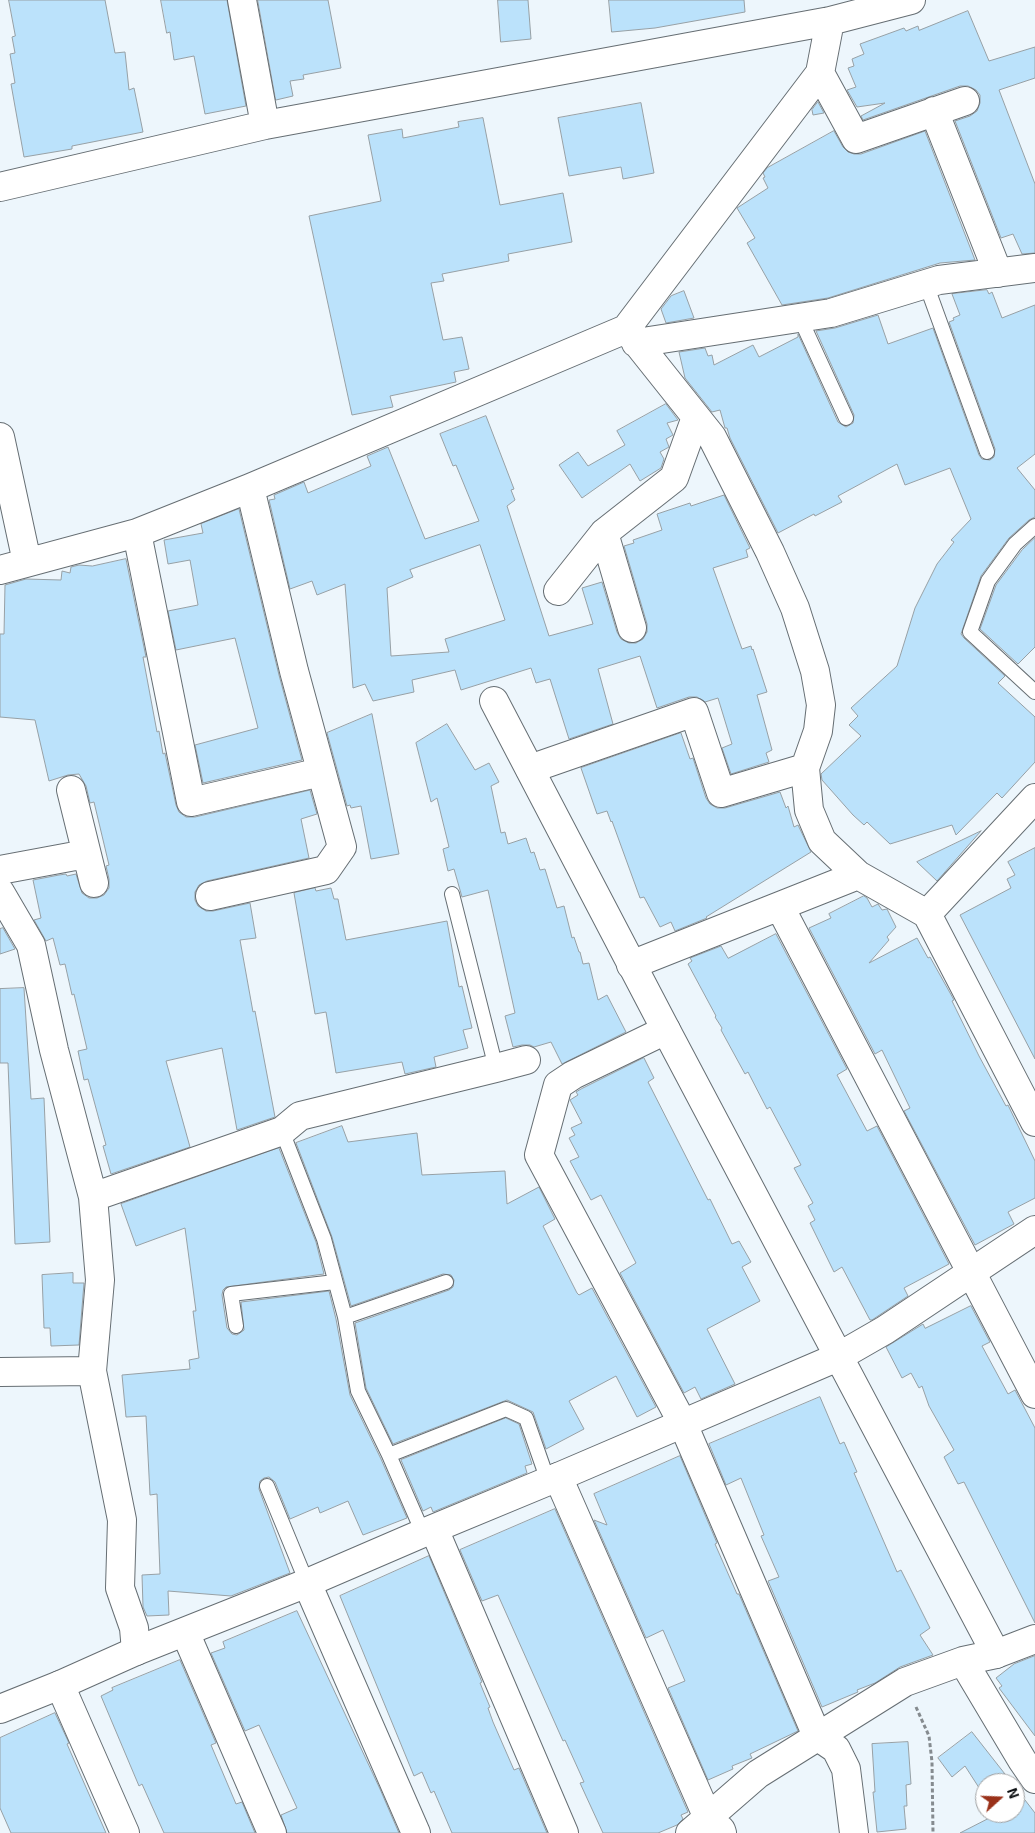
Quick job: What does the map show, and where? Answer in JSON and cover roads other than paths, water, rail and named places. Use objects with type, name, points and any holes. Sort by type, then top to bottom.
[{"type":"street","points":[[242,0],[265,125]]},
{"type":"street","points":[[0,187],[265,125],[830,21],[911,0]]},
{"type":"street","points":[[631,336],[820,73],[830,21]]},
{"type":"street","points":[[820,73],[856,139],[965,101]]},
{"type":"street","points":[[934,112],[998,273]]},
{"type":"street","points":[[0,570],[137,532],[631,336],[831,313],[939,280],[1035,268]]},
{"type":"street","points":[[631,336],[712,437],[770,552],[795,608],[815,671],[821,705],[818,731],[805,768],[809,810],[822,841],[858,875],[926,914],[1035,1122]]},
{"type":"street","points":[[558,591],[604,533],[674,478],[696,417]]},
{"type":"street","points":[[0,437],[27,562]]},
{"type":"street","points":[[210,896],[326,870],[342,847],[294,671],[250,488]]},
{"type":"street","points":[[137,532],[191,802],[321,772]]},
{"type":"street","points":[[604,533],[632,628]]},
{"type":"street","points":[[494,701],[631,965],[996,1654]]},
{"type":"street","points":[[530,769],[694,712],[721,793],[805,768]]},
{"type":"street","points":[[71,790],[94,883]]},
{"type":"street","points":[[926,914],[1033,806]]},
{"type":"street","points":[[0,870],[86,854]]},
{"type":"street","points":[[631,965],[858,875]]},
{"type":"street","points":[[0,892],[31,946],[54,1050],[92,1197],[100,1280],[92,1370],[122,1520],[120,1588],[134,1628],[136,1651]]},
{"type":"street","points":[[780,907],[1035,1394]]},
{"type":"street","points":[[666,1030],[573,1075],[558,1085],[539,1155],[683,1424],[818,1736],[836,1748],[846,1769],[854,1833]]},
{"type":"street","points":[[92,1197],[282,1130],[300,1116],[526,1060]]},
{"type":"street","points":[[0,1709],[136,1651],[307,1583],[838,1357],[865,1343],[1035,1230]]},
{"type":"street","points":[[0,1372],[92,1370]]},
{"type":"street","points":[[553,1479],[706,1828],[758,1774],[905,1682],[963,1661],[996,1654],[1035,1639]]},
{"type":"street","points":[[428,1531],[564,1833]]},
{"type":"street","points":[[307,1583],[416,1833]]},
{"type":"street","points":[[184,1632],[272,1833]]},
{"type":"street","points":[[963,1661],[1022,1760],[1035,1778]]},
{"type":"street","points":[[60,1685],[125,1833]]},
{"type":"lane","points":[[926,284],[987,452]]},
{"type":"lane","points":[[800,318],[846,418]]},
{"type":"lane","points":[[1035,526],[1015,544],[988,581],[970,632],[1035,692]]},
{"type":"lane","points":[[452,894],[496,1068]]},
{"type":"lane","points":[[282,1130],[324,1239],[345,1317],[358,1391],[428,1531]]},
{"type":"lane","points":[[236,1326],[231,1294],[336,1282]]},
{"type":"lane","points":[[345,1317],[446,1282]]},
{"type":"lane","points":[[389,1455],[506,1409],[526,1418],[553,1479]]},
{"type":"lane","points":[[267,1486],[307,1583]]}]
